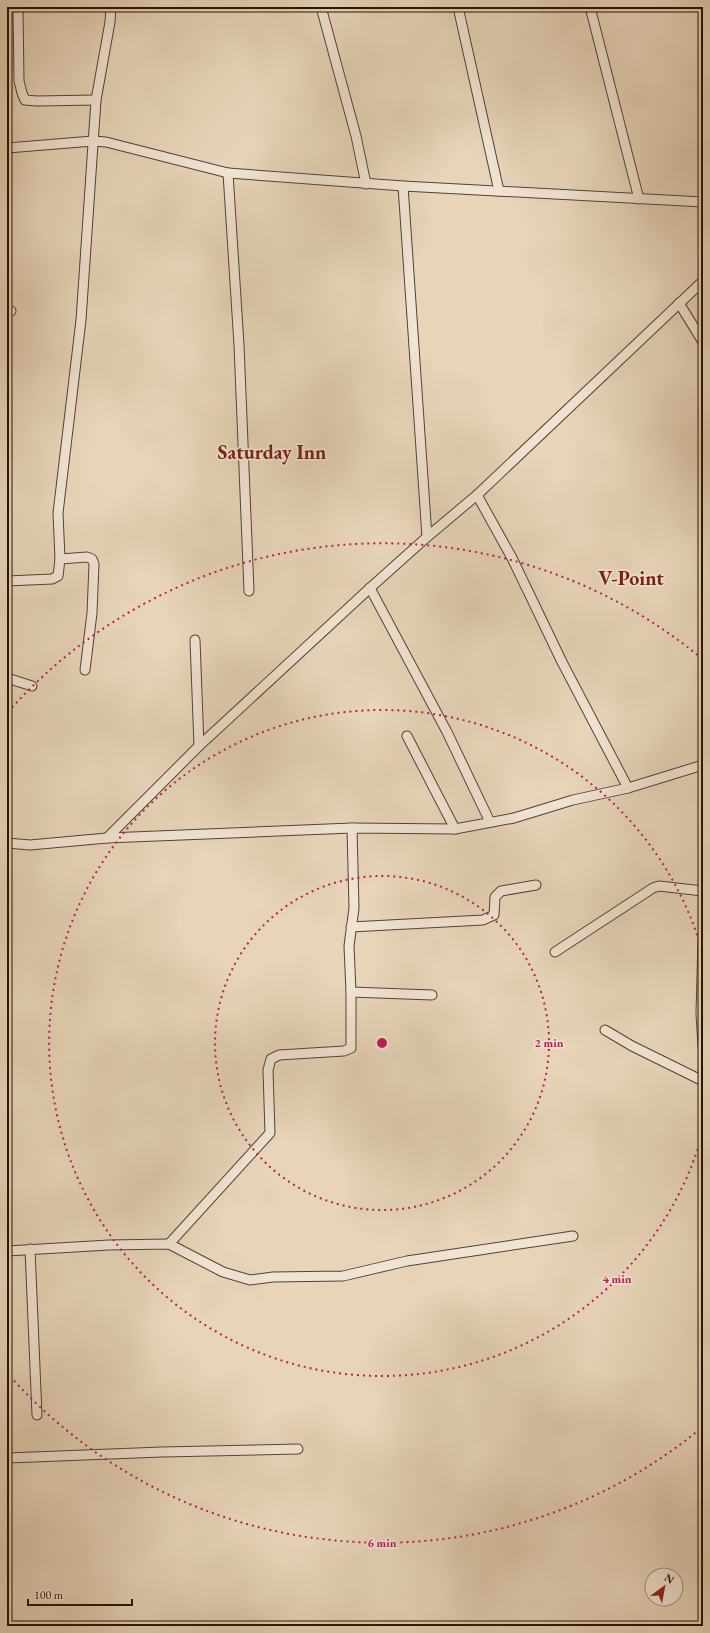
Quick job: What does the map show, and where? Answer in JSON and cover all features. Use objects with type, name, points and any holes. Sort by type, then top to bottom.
[{"type":"street","points":[[18,7],[19,81],[25,100],[96,100]]},
{"type":"street","points":[[7,581],[52,579],[58,576],[60,559],[58,513],[81,320],[96,100],[110,22],[111,7]]},
{"type":"street","points":[[321,7],[356,136],[366,184]]},
{"type":"street","points":[[458,7],[499,191]]},
{"type":"street","points":[[590,7],[639,199]]},
{"type":"street","points":[[7,148],[93,140],[228,173],[366,184],[703,202]]},
{"type":"street","points":[[228,173],[239,345],[249,591]]},
{"type":"street","points":[[403,186],[427,537]]},
{"type":"street","points":[[107,838],[199,746],[370,588],[427,537],[477,496],[703,281]]},
{"type":"street","points":[[679,303],[703,342]]},
{"type":"street","points":[[477,496],[512,558],[565,669],[628,788]]},
{"type":"street","points":[[60,559],[87,557],[92,559],[94,564],[92,613],[85,670]]},
{"type":"street","points":[[370,588],[447,732],[490,822]]},
{"type":"street","points":[[195,640],[199,746]]},
{"type":"street","points":[[7,678],[32,686]]},
{"type":"street","points":[[407,736],[455,828]]},
{"type":"street","points":[[7,843],[30,845],[107,838],[352,828],[455,828],[514,818],[573,800],[628,788],[703,765]]},
{"type":"street","points":[[169,1244],[270,1133],[268,1070],[271,1059],[279,1055],[344,1052],[351,1048],[351,992],[349,962],[351,927],[354,908],[352,828]]},
{"type":"street","points":[[351,927],[483,920],[494,916],[495,897],[501,891],[536,885]]},
{"type":"street","points":[[555,952],[653,888],[659,886],[703,891]]},
{"type":"street","points":[[703,939],[701,1014],[703,1045]]},
{"type":"street","points":[[351,992],[432,995]]},
{"type":"street","points":[[605,1030],[632,1046],[703,1082]]},
{"type":"street","points":[[7,1251],[109,1245],[169,1244],[223,1272],[250,1280],[274,1277],[343,1276],[406,1261],[573,1236]]},
{"type":"street","points":[[30,1249],[37,1415]]},
{"type":"street","points":[[7,1458],[162,1452],[298,1449]]},
{"type":"district","name":"Saturday Inn","points":[[272,452]]},
{"type":"district","name":"V-Point","points":[[631,578]]}]
